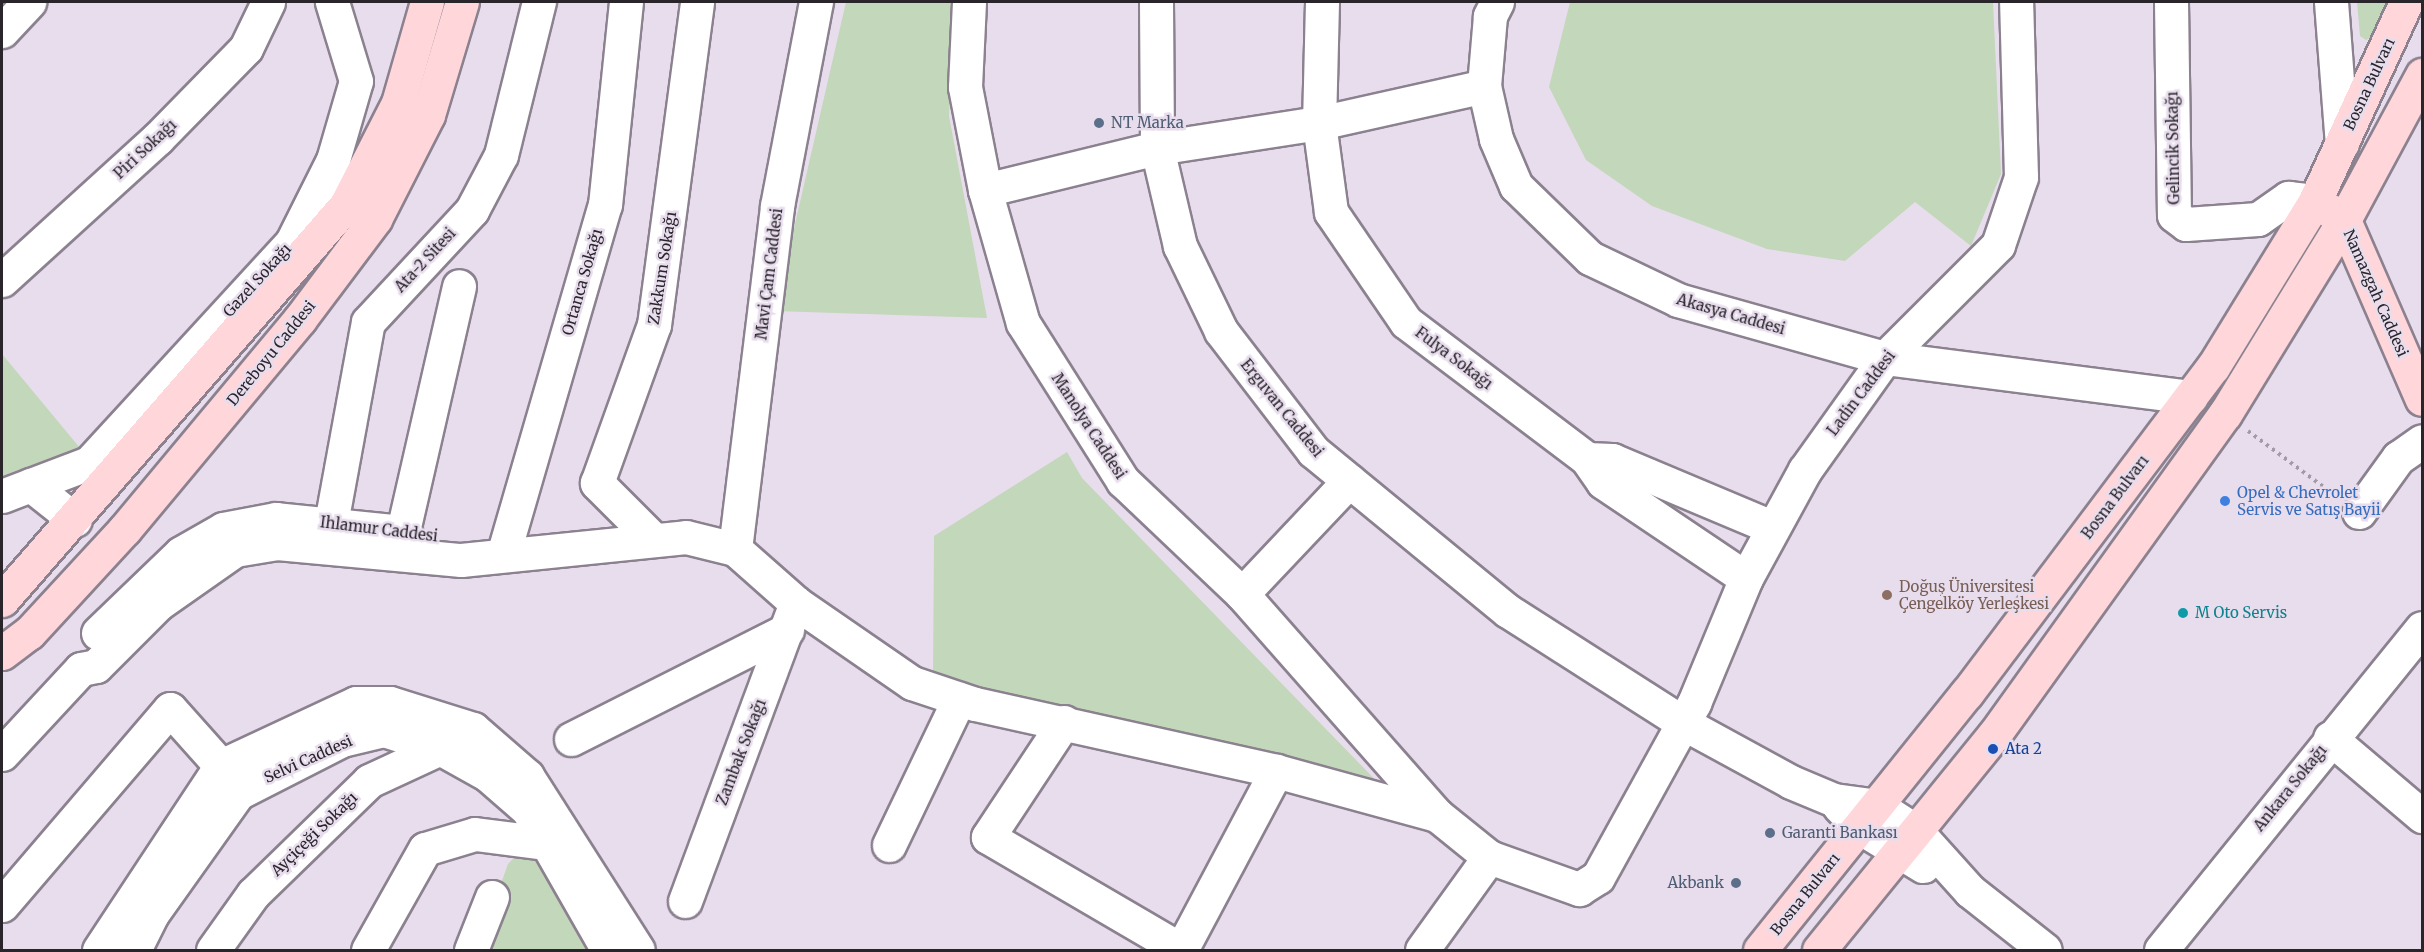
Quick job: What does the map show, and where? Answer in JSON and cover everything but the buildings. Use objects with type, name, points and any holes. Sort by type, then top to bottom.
[{"type":"main road","points":[[2,600],[75,520],[346,205],[398,103],[427,2]]},
{"type":"main road","name":"Dereboyu Caddesi","points":[[2,652],[29,633],[125,529],[300,319],[375,219],[428,115],[462,2]]},
{"type":"main road","name":"Bosna Bulvarı","points":[[1760,951],[1868,816],[2191,397],[2315,201],[2406,2]]},
{"type":"main road","points":[[1819,951],[1994,735],[2225,414],[2344,219],[2422,75]]},
{"type":"main road","name":"Namazgah Caddesi","points":[[2315,201],[2344,219],[2422,399]]},
{"type":"street","points":[[2,31],[28,2]]},
{"type":"street","name":"Piri Sokağı","points":[[2,280],[157,139],[246,48],[268,2]]},
{"type":"street","name":"Gazel Sokağı","points":[[2,496],[89,463],[292,242],[333,160],[356,81],[332,2]]},
{"type":"street","name":"Ata-2 Sitesi","points":[[331,523],[368,322],[472,210],[501,154],[539,2]]},
{"type":"street","name":"Ortanca Sokağı","points":[[503,555],[605,205],[626,2]]},
{"type":"street","name":"Zakkum Sokağı","points":[[654,540],[597,483],[654,325],[697,2]]},
{"type":"street","name":"Mavi Çam Caddesi","points":[[735,549],[777,206],[816,2]]},
{"type":"street","name":"Manolya Caddesi","points":[[969,2],[965,87],[985,190],[1023,323],[1123,481],[1242,594],[1437,815]]},
{"type":"street","name":"Erguvan Caddesi","points":[[1156,2],[1157,148],[1180,246],[1221,331],[1313,451],[1508,611],[1683,723],[1868,816]]},
{"type":"street","name":"Fulya Sokağı","points":[[1322,2],[1319,123],[1331,212],[1406,322],[1587,459],[1603,482],[1746,578]]},
{"type":"street","name":"Akasya Caddesi","points":[[1497,2],[1490,16],[1484,86],[1516,186],[1590,258],[1678,300],[1885,358],[2191,397]]},
{"type":"street","name":"Ladin Caddesi","points":[[1437,815],[1489,857],[1569,889],[1586,887],[1598,878],[1683,723],[1746,578],[1771,527],[1885,358],[1998,246],[2021,177],[2016,2]]},
{"type":"street","name":"Gelincik Sokağı","points":[[2171,2],[2174,215],[2186,224],[2258,219],[2288,198],[2315,201]]},
{"type":"street","points":[[2331,2],[2342,144]]},
{"type":"street","points":[[2353,2],[2356,114]]},
{"type":"street","points":[[985,190],[1157,148],[1319,123],[1484,86]]},
{"type":"street","points":[[403,531],[459,286]]},
{"type":"street","points":[[2359,512],[2398,458],[2422,441]]},
{"type":"street","points":[[1587,459],[1612,460],[1771,527]]},
{"type":"street","points":[[1242,594],[1349,481]]},
{"type":"street","points":[[32,485],[75,520]]},
{"type":"street","name":"Ihlamur Caddesi","points":[[81,669],[87,645],[181,553],[223,529],[276,519],[331,523],[462,539],[503,555],[686,537],[735,549]]},
{"type":"street","points":[[2,754],[81,669],[96,666],[158,604],[235,550],[277,543],[461,560],[503,555]]},
{"type":"street","points":[[735,549],[791,616],[912,683],[959,699],[1276,771],[1437,815]]},
{"type":"street","points":[[571,739],[791,616]]},
{"type":"street","name":"Zambak Sokağı","points":[[685,901],[791,616]]},
{"type":"street","name":"Ankara Sokağı","points":[[2161,951],[2330,738],[2422,628]]},
{"type":"street","points":[[888,845],[959,699]]},
{"type":"street","points":[[99,951],[221,766],[356,704],[390,703],[454,720],[527,776],[638,951]]},
{"type":"street","points":[[2,905],[170,709],[221,766]]},
{"type":"street","points":[[1064,722],[988,837],[1181,951],[1276,771]]},
{"type":"street","name":"Selvi Caddesi","points":[[134,951],[152,914],[238,793],[342,740],[384,730],[440,748],[488,774],[528,810],[608,951]]},
{"type":"street","points":[[2330,738],[2422,816]]},
{"type":"street","name":"Ayçiçeği Sokağı","points":[[213,951],[253,894],[369,781],[440,748]]},
{"type":"street","points":[[1868,816],[1907,842],[2044,951]]},
{"type":"street","points":[[368,951],[425,849],[475,834],[546,843]]},
{"type":"street","points":[[1422,951],[1489,857]]},
{"type":"street","points":[[471,951],[492,897]]},
{"type":"path","points":[[2225,414],[2359,512]]},
{"type":"green space","points":[[846,2],[953,2],[949,116],[987,318],[775,311]]},
{"type":"green space","points":[[1570,2],[1993,2],[2001,174],[1971,246],[1915,202],[1845,261],[1767,249],[1652,206],[1586,160],[1549,87]]},
{"type":"green space","points":[[2357,2],[2387,2],[2374,36],[2366,40],[2360,36]]},
{"type":"green space","points":[[2,354],[80,448],[2,476]]},
{"type":"green space","points":[[1067,452],[1082,478],[1391,796],[933,675],[934,536]]},
{"type":"green space","points":[[525,846],[604,950],[477,950],[508,864]]},
{"type":"place","name":"NT Marka","points":[[1099,123]]},
{"type":"place","name":"Opel & Chevrolet Servis ve Satış Bayii","points":[[2225,501]]},
{"type":"place","name":"Doğuş Üniversitesi Çengelköy Yerleşkesi","points":[[1887,595]]},
{"type":"place","name":"M Oto Servis","points":[[2183,613]]},
{"type":"place","name":"Ata 2","points":[[1993,749]]},
{"type":"place","name":"Garanti Bankası","points":[[1770,833]]},
{"type":"place","name":"Akbank","points":[[1736,883]]}]
